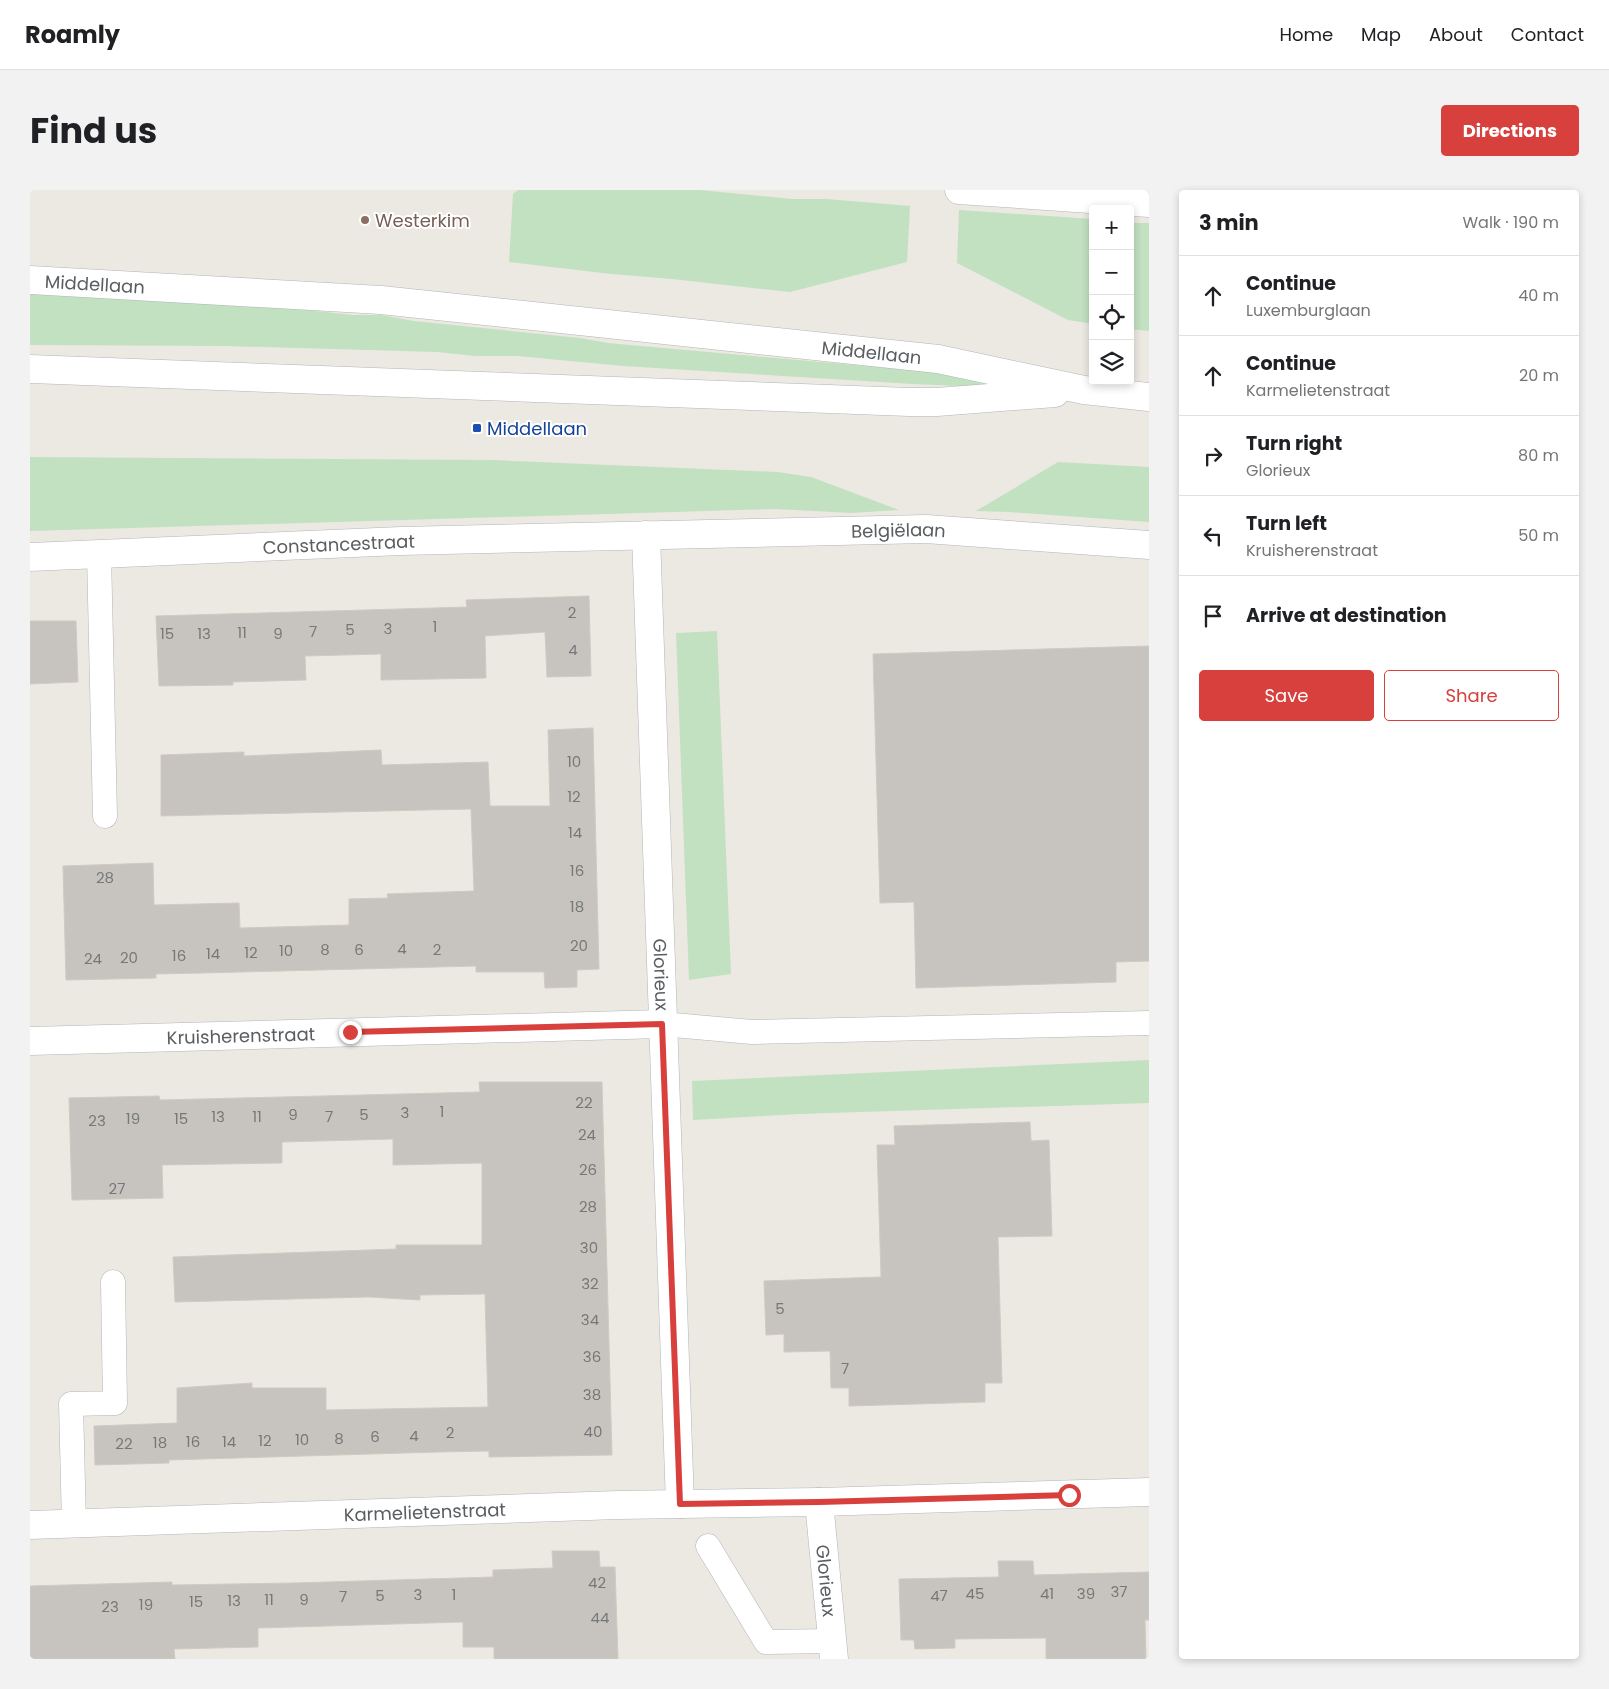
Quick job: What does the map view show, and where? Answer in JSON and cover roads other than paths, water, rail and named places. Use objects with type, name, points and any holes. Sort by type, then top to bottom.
[{"type":"street","points":[[959,190],[1149,203]]},
{"type":"street","name":"Middellaan","points":[[30,280],[371,299],[410,303],[938,359],[1084,390],[1149,396]]},
{"type":"street","name":"Middellaan","points":[[30,369],[909,402],[936,402],[1084,390]]},
{"type":"street","name":"Belgiëlaan","points":[[646,535],[926,529],[1149,545]]},
{"type":"street","name":"Constancestraat","points":[[30,557],[401,541],[646,535]]},
{"type":"street","name":"Glorieux","points":[[646,535],[680,1504]]},
{"type":"street","name":"Kruisherenstraat","points":[[30,1041],[662,1024]]},
{"type":"street","name":"Karmelietenstraat","points":[[30,1525],[680,1504],[819,1502],[1149,1492]]},
{"type":"street","name":"Glorieux","points":[[819,1502],[833,1650]]},
{"type":"lane","points":[[99,554],[105,816]]},
{"type":"lane","points":[[662,1024],[752,1032],[1149,1023]]},
{"type":"lane","points":[[74,1524],[71,1404],[116,1403],[113,1282]]},
{"type":"lane","points":[[708,1546],[766,1642],[833,1650]]},
{"type":"place","name":"Westerkim","points":[[365,220]]},
{"type":"place","name":"Middellaan","points":[[477,428]]}]
